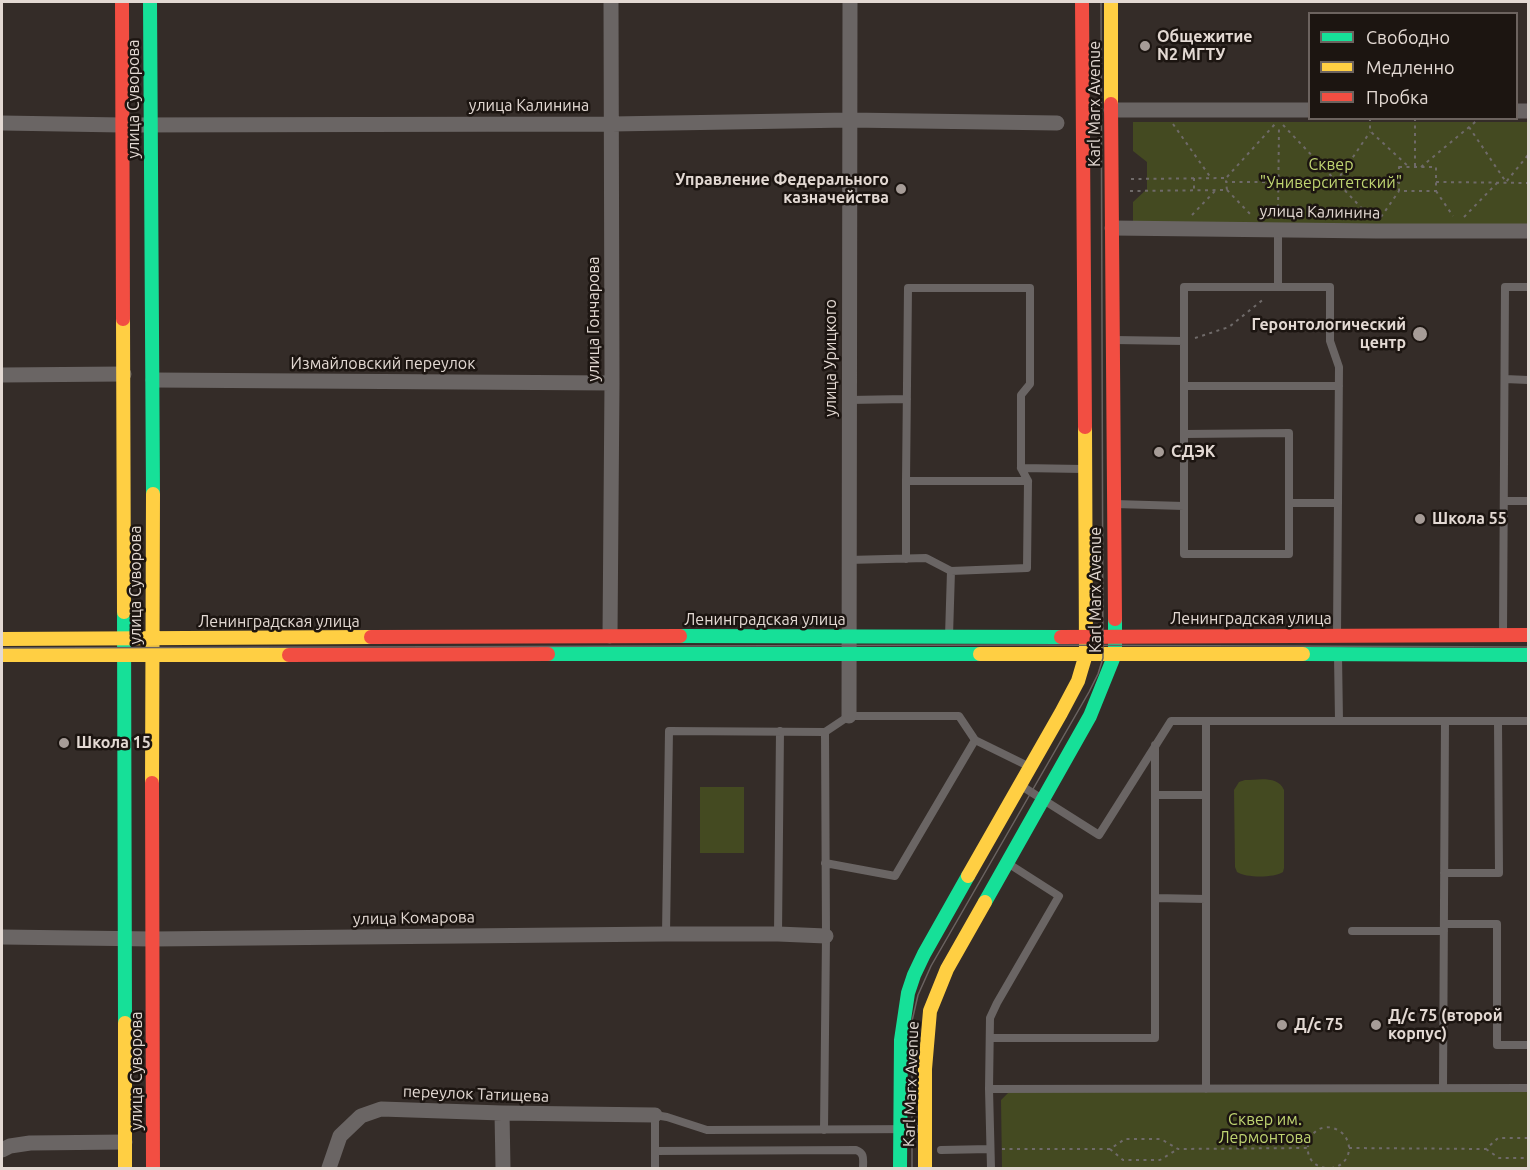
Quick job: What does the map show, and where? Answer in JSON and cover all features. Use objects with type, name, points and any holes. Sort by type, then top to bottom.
[{"type":"main road","name":"улица Суворова","points":[[122,2],[125,1168]]},
{"type":"main road","name":"улица Суворова","points":[[150,2],[153,380],[153,1168]]},
{"type":"main road","name":"Karl Marx Avenue","points":[[900,1168],[901,1040],[908,993],[914,975],[1061,713],[1078,681],[1086,654],[1082,2]]},
{"type":"main road","name":"Karl Marx Avenue","points":[[925,1168],[925,1069],[930,1011],[947,969],[1090,716],[1115,654],[1111,2]]},
{"type":"main road","points":[[1083,110],[1111,110]]},
{"type":"main road","name":"Ленинградская улица","points":[[2,639],[1528,635]]},
{"type":"main road","name":"Ленинградская улица","points":[[2,655],[1528,655]]},
{"type":"street","name":"улица Гончарова","points":[[610,636],[611,2]]},
{"type":"street","name":"улица Урицкого","points":[[849,716],[850,2]]},
{"type":"street","points":[[1111,110],[1308,110]]},
{"type":"street","name":"улица Калинина","points":[[2,123],[122,125],[612,124],[849,120],[1057,123]]},
{"type":"street","name":"улица Калинина","points":[[1112,228],[1528,231]]},
{"type":"street","points":[[2,375],[124,374]]},
{"type":"street","name":"Измайловский переулок","points":[[153,380],[612,383]]},
{"type":"street","name":"улица Комарова","points":[[2,937],[153,939],[666,934],[826,936]]},
{"type":"street","name":"переулок Татищева","points":[[330,1168],[340,1136],[361,1116],[381,1109],[655,1115]]},
{"type":"street","points":[[502,1113],[502,1168]]},
{"type":"street","points":[[2,1150],[10,1146],[30,1143],[125,1142]]},
{"type":"lane","points":[[1271,229],[1278,287]]},
{"type":"lane","points":[[1184,434],[1289,433],[1289,554],[1184,554],[1184,506],[1184,434],[1184,287],[1330,287],[1330,341],[1339,367],[1337,635],[1340,721]]},
{"type":"lane","points":[[1503,635],[1505,287],[1528,287]]},
{"type":"lane","points":[[848,560],[906,559],[926,558],[951,571],[1027,568],[1028,481],[1021,468],[1021,395],[1030,384],[1030,288],[908,288],[906,559]]},
{"type":"lane","points":[[1112,340],[1184,341]]},
{"type":"lane","points":[[1505,380],[1528,380]]},
{"type":"lane","points":[[1184,386],[1339,386]]},
{"type":"lane","points":[[848,400],[907,399]]},
{"type":"lane","points":[[1021,468],[1084,469]]},
{"type":"lane","points":[[906,481],[1028,481]]},
{"type":"lane","points":[[1504,501],[1528,501]]},
{"type":"lane","points":[[1289,502],[1338,502]]},
{"type":"lane","points":[[1113,504],[1184,506]]},
{"type":"lane","points":[[949,637],[951,571]]},
{"type":"lane","points":[[666,934],[669,731],[825,732],[849,716],[959,716],[975,741],[1029,767]]},
{"type":"lane","points":[[1019,785],[1100,836],[1171,721],[1528,721]]},
{"type":"lane","points":[[1206,721],[1206,1089]]},
{"type":"lane","points":[[1443,1088],[1445,721]]},
{"type":"lane","points":[[1444,873],[1499,873],[1498,721]]},
{"type":"lane","points":[[778,934],[780,731]]},
{"type":"lane","points":[[824,1130],[825,732]]},
{"type":"lane","points":[[825,863],[895,876],[975,741]]},
{"type":"lane","points":[[990,1038],[1155,1038],[1155,745]]},
{"type":"lane","points":[[1155,795],[1206,795]]},
{"type":"lane","points":[[991,1168],[990,1018],[1059,896],[1008,863]]},
{"type":"lane","points":[[1155,898],[1206,899]]},
{"type":"lane","points":[[1352,930],[1497,924],[1497,1046],[1528,1045]]},
{"type":"lane","points":[[989,1089],[1528,1088]]},
{"type":"lane","points":[[655,1168],[655,1115],[706,1130],[925,1129]]},
{"type":"lane","points":[[941,1150],[990,1149]]},
{"type":"lane","points":[[655,1151],[856,1150],[863,1155],[863,1168]]},
{"type":"path","points":[[1163,110],[1211,178]]},
{"type":"path","points":[[1271,229],[1227,190],[1226,178],[1279,120]]},
{"type":"path","points":[[1279,120],[1376,223],[1399,190],[1399,167],[1436,167],[1436,191],[1458,223],[1498,182]]},
{"type":"path","points":[[1271,229],[1278,182],[1279,120]]},
{"type":"path","points":[[1336,182],[1370,131],[1370,120]]},
{"type":"path","points":[[1415,120],[1415,167]]},
{"type":"path","points":[[1421,167],[1478,120]]},
{"type":"path","points":[[1469,127],[1506,182]]},
{"type":"path","points":[[1370,131],[1409,167]]},
{"type":"path","points":[[1506,182],[1528,155]]},
{"type":"path","points":[[1194,178],[1194,191]]},
{"type":"path","points":[[1131,179],[1226,178]]},
{"type":"path","points":[[1226,182],[1399,182]]},
{"type":"path","points":[[1436,182],[1528,183]]},
{"type":"path","points":[[1179,228],[1215,190]]},
{"type":"path","points":[[1131,191],[1227,190]]},
{"type":"path","points":[[1399,190],[1436,191]]},
{"type":"path","points":[[1184,341],[1228,327],[1278,287]]},
{"type":"path","points":[[1325,1168],[1320,1168],[1313,1163],[1307,1148],[1313,1133],[1328,1127],[1343,1133],[1348,1140],[1349,1148],[1348,1156],[1343,1163],[1332,1168]]},
{"type":"path","points":[[1486,1149],[1498,1138],[1528,1138]]},
{"type":"path","points":[[990,1149],[1110,1149],[1125,1139],[1161,1139],[1178,1149],[1307,1148]]},
{"type":"path","points":[[1349,1148],[1486,1149],[1499,1158],[1528,1158]]},
{"type":"path","points":[[1110,1149],[1123,1160],[1160,1160],[1178,1149]]},
{"type":"green space","name":"Сквер \"Университетский\"","points":[[1133,122],[1528,122],[1528,226],[1133,226],[1133,202],[1147,189],[1147,162],[1133,151]]},
{"type":"green space","points":[[1272,780],[1281,785],[1284,790],[1284,868],[1279,874],[1253,876],[1237,872],[1235,867],[1234,790],[1239,782]]},
{"type":"green space","points":[[700,787],[744,787],[744,853],[700,853]]},
{"type":"green space","name":"Сквер им. Лермонтова","points":[[1010,1091],[1528,1091],[1528,1168],[1002,1168],[1001,1100]]},
{"type":"tram line","points":[[912,1168],[912,1021],[918,995],[931,966],[1089,692],[1103,658],[1101,2]]},
{"type":"tram line","points":[[2,648],[1023,645],[1528,647]]},
{"type":"traffic: fast","points":[[150,2],[153,494]]},
{"type":"traffic: fast","points":[[124,612],[125,1023]]},
{"type":"traffic: fast","points":[[985,902],[1090,716],[1115,654],[1115,619]]},
{"type":"traffic: fast","points":[[680,636],[1061,637]]},
{"type":"traffic: fast","points":[[548,654],[980,654]]},
{"type":"traffic: fast","points":[[1303,654],[1528,655]]},
{"type":"traffic: fast","points":[[900,1168],[901,1040],[908,993],[924,954],[968,876]]},
{"type":"traffic: slow","points":[[1111,2],[1111,104]]},
{"type":"traffic: slow","points":[[123,319],[124,612]]},
{"type":"traffic: slow","points":[[968,876],[1061,713],[1078,681],[1086,654],[1085,427]]},
{"type":"traffic: slow","points":[[152,783],[153,494]]},
{"type":"traffic: slow","points":[[2,639],[371,637]]},
{"type":"traffic: slow","points":[[980,654],[1303,654]]},
{"type":"traffic: slow","points":[[2,655],[289,655]]},
{"type":"traffic: slow","points":[[925,1168],[925,1069],[930,1011],[947,969],[985,902]]},
{"type":"traffic: slow","points":[[125,1023],[125,1168]]},
{"type":"traffic: jam","points":[[122,2],[123,319]]},
{"type":"traffic: jam","points":[[1082,2],[1085,427]]},
{"type":"traffic: jam","points":[[1111,104],[1115,619]]},
{"type":"traffic: jam","points":[[1061,637],[1528,635]]},
{"type":"traffic: jam","points":[[371,637],[680,636]]},
{"type":"traffic: jam","points":[[289,655],[548,654]]},
{"type":"traffic: jam","points":[[152,783],[153,1168]]},
{"type":"place","name":"Общежитие N2 МГТУ","points":[[1145,46]]},
{"type":"place","name":"Управление Федерального казначейства","points":[[901,189]]},
{"type":"place","name":"Геронтологический центр","points":[[1420,334]]},
{"type":"place","name":"СДЭК","points":[[1159,452]]},
{"type":"place","name":"Школа 55","points":[[1420,519]]},
{"type":"place","name":"Школа 15","points":[[64,743]]},
{"type":"place","name":"Д/с 75","points":[[1282,1025]]},
{"type":"place","name":"Д/с 75 (второй корпус)","points":[[1376,1025]]}]
